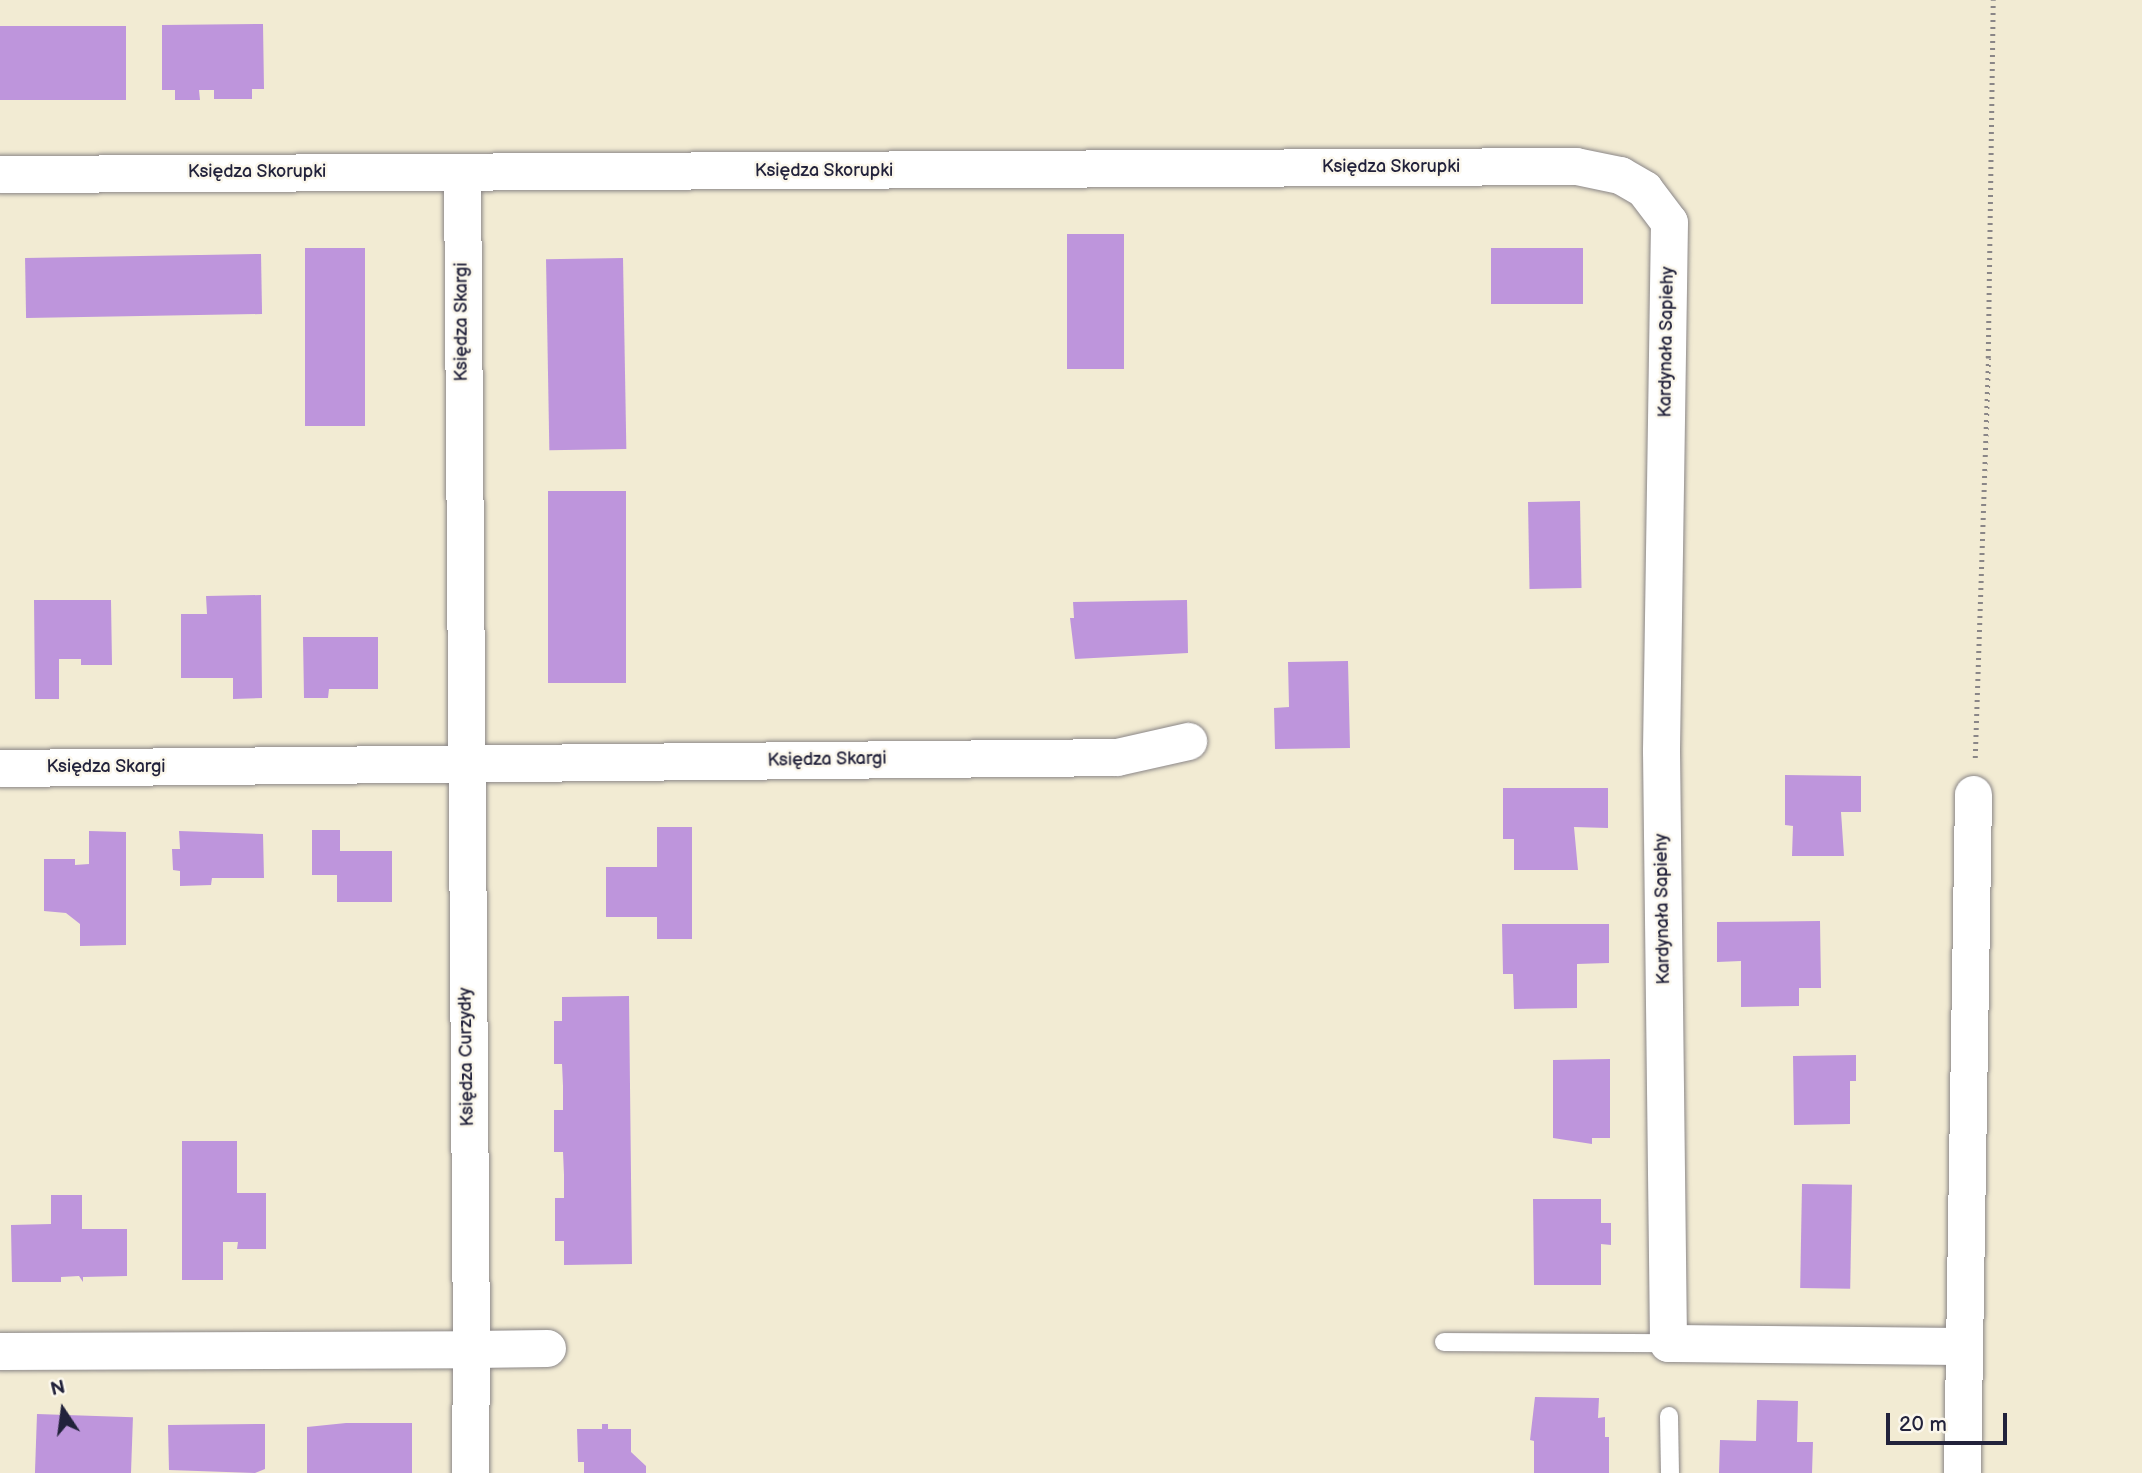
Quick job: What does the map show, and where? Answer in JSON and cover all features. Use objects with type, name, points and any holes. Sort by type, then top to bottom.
[{"type":"street","name":"Księdza Skorupki","points":[[0,173],[1576,166],[1620,175],[1644,189]]},
{"type":"street","name":"Księdza Skargi","points":[[462,173],[463,765]]},
{"type":"street","name":"Kardynała Sapiehy","points":[[1644,189],[1668,222],[1661,751],[1668,1343]]},
{"type":"street","name":"Księdza Skargi","points":[[0,768],[1117,757],[1188,741]]},
{"type":"street","name":"Księdza Curzydły","points":[[463,765],[471,1349],[470,1473]]},
{"type":"street","points":[[1962,1473],[1973,794]]},
{"type":"street","points":[[1668,1343],[1962,1346]]},
{"type":"street","points":[[0,1350],[547,1348]]},
{"type":"lane","points":[[1444,1342],[1668,1343]]},
{"type":"lane","points":[[1670,1416],[1670,1473]]},
{"type":"path","points":[[1973,794],[1988,358],[1993,0]]},
{"type":"building","points":[[263,24],[264,89],[252,89],[252,99],[214,99],[214,90],[199,90],[200,100],[175,100],[175,90],[162,90],[162,25]]},
{"type":"building","points":[[0,26],[126,26],[126,100],[0,100]]},
{"type":"building","points":[[1067,234],[1124,234],[1124,369],[1067,369]]},
{"type":"building","points":[[305,248],[365,248],[365,426],[305,426]]},
{"type":"building","points":[[1491,248],[1583,248],[1583,304],[1491,304]]},
{"type":"building","points":[[261,254],[262,314],[26,318],[25,258]]},
{"type":"building","points":[[623,258],[626,449],[549,450],[546,259]]},
{"type":"building","points":[[548,491],[626,491],[626,683],[548,683]]},
{"type":"building","points":[[1580,501],[1582,588],[1530,589],[1528,502]]},
{"type":"building","points":[[261,595],[262,698],[233,699],[233,678],[181,678],[181,614],[207,614],[206,596]]},
{"type":"building","points":[[34,600],[111,600],[112,665],[81,665],[81,659],[59,659],[59,699],[35,699]]},
{"type":"building","points":[[1187,600],[1188,653],[1075,659],[1070,618],[1074,618],[1073,602]]},
{"type":"building","points":[[303,637],[378,637],[378,689],[329,689],[328,698],[304,698]]},
{"type":"building","points":[[1348,661],[1350,748],[1275,749],[1274,708],[1289,707],[1288,662]]},
{"type":"building","points":[[1785,775],[1861,776],[1861,812],[1841,812],[1844,856],[1792,856],[1793,826],[1785,825]]},
{"type":"building","points":[[1503,788],[1608,788],[1608,828],[1574,827],[1578,870],[1514,870],[1514,839],[1503,839]]},
{"type":"building","points":[[657,827],[692,827],[692,939],[657,939],[657,917],[606,917],[606,867],[657,867]]},
{"type":"building","points":[[312,830],[340,830],[340,851],[392,851],[392,902],[337,902],[337,875],[312,875]]},
{"type":"building","points":[[89,831],[126,832],[126,945],[80,946],[80,924],[66,913],[44,911],[44,859],[75,859],[75,865],[89,864]]},
{"type":"building","points":[[179,831],[263,834],[264,878],[212,878],[211,885],[180,886],[180,871],[173,870],[172,849],[180,849]]},
{"type":"building","points":[[1820,921],[1821,988],[1799,988],[1799,1006],[1741,1007],[1741,961],[1717,962],[1717,922]]},
{"type":"building","points":[[1502,924],[1609,924],[1609,963],[1577,964],[1577,1008],[1514,1009],[1513,974],[1503,974]]},
{"type":"building","points":[[629,996],[632,1264],[564,1265],[564,1241],[555,1241],[555,1198],[564,1198],[564,1175],[563,1152],[554,1152],[554,1110],[563,1110],[563,1086],[562,1064],[554,1064],[554,1021],[562,1021],[562,997]]},
{"type":"building","points":[[1856,1055],[1856,1081],[1850,1081],[1850,1124],[1794,1125],[1793,1056]]},
{"type":"building","points":[[1610,1059],[1610,1138],[1592,1138],[1592,1144],[1553,1138],[1553,1060]]},
{"type":"building","points":[[182,1141],[237,1141],[237,1193],[266,1193],[266,1249],[237,1249],[238,1242],[223,1242],[223,1280],[182,1280]]},
{"type":"building","points":[[1802,1184],[1852,1185],[1850,1289],[1800,1288]]},
{"type":"building","points":[[51,1195],[82,1195],[82,1229],[127,1229],[127,1276],[83,1277],[83,1282],[79,1276],[61,1277],[61,1282],[12,1282],[11,1225],[51,1224]]},
{"type":"building","points":[[1533,1199],[1601,1199],[1601,1223],[1611,1223],[1611,1245],[1601,1244],[1601,1285],[1534,1285]]},
{"type":"building","points":[[1535,1397],[1599,1398],[1598,1418],[1605,1417],[1605,1437],[1609,1437],[1609,1473],[1534,1473],[1534,1441],[1530,1440]]},
{"type":"building","points":[[1757,1400],[1798,1401],[1797,1442],[1813,1442],[1812,1473],[1719,1473],[1720,1440],[1756,1441]]},
{"type":"building","points":[[37,1414],[133,1417],[131,1473],[35,1473]]},
{"type":"building","points":[[346,1423],[412,1423],[412,1473],[307,1473],[307,1427]]},
{"type":"building","points":[[265,1424],[265,1469],[255,1473],[169,1470],[168,1425]]},
{"type":"building","points":[[602,1424],[608,1424],[608,1429],[631,1429],[631,1452],[646,1466],[646,1473],[584,1473],[584,1462],[578,1462],[577,1429],[602,1429]]}]
